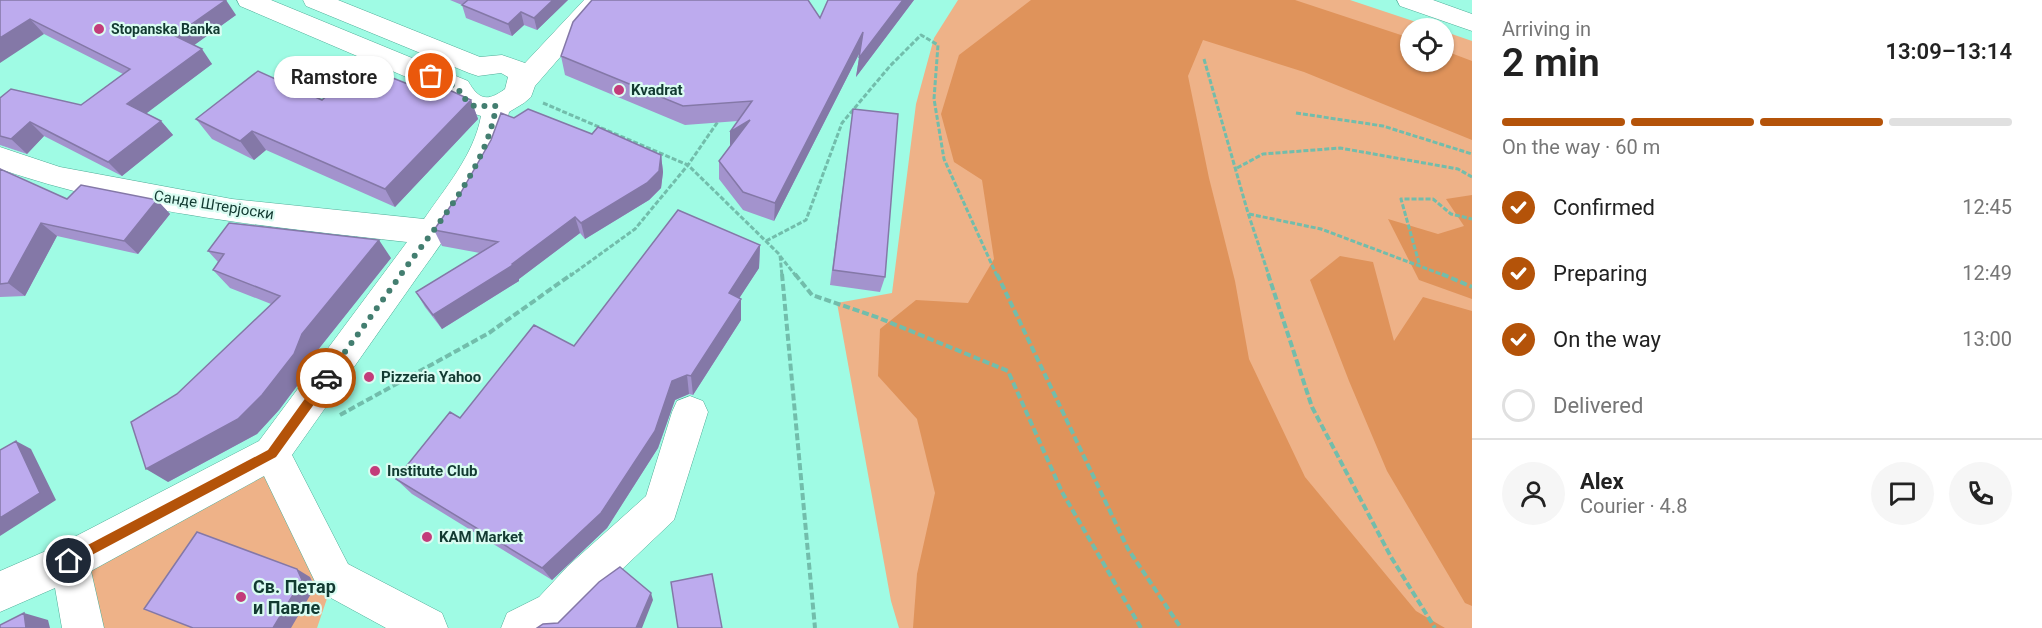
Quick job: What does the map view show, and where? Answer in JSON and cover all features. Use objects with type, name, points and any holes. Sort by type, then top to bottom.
[{"type":"street","points":[[249,0],[459,88],[460,95],[474,106],[496,106],[515,97],[521,90],[531,92]]},
{"type":"street","points":[[315,0],[478,67],[488,63],[509,65],[522,75],[531,92]]},
{"type":"street","points":[[531,92],[598,0]]},
{"type":"street","points":[[1409,0],[1472,23]]},
{"type":"street","points":[[0,592],[69,561],[272,453],[432,232],[477,164],[493,126],[496,106]]},
{"type":"street","name":"Санде Штерјоски","points":[[0,158],[59,178],[232,211],[432,232]]},
{"type":"street","points":[[522,628],[553,611],[582,580],[661,507],[690,412]]},
{"type":"street","points":[[272,453],[334,578],[427,628]]},
{"type":"street","points":[[69,561],[83,628]]},
{"type":"path","points":[[766,241],[806,220],[842,123],[890,66],[921,36],[938,45],[934,99],[944,159],[1033,353],[1128,549],[1181,628]]},
{"type":"path","points":[[1204,60],[1237,168],[1248,213],[1312,407],[1391,557],[1435,628]]},
{"type":"path","points":[[531,92],[688,165],[780,255],[812,295],[879,318],[1008,371],[1062,492],[1141,628]]},
{"type":"path","points":[[1296,113],[1383,126],[1472,154]]},
{"type":"path","points":[[334,419],[489,333],[635,229],[688,165],[722,116]]},
{"type":"path","points":[[1237,168],[1263,154],[1340,148],[1458,169],[1472,177]]},
{"type":"path","points":[[1419,264],[1401,199],[1433,200],[1451,214],[1472,219]]},
{"type":"path","points":[[1248,213],[1321,229],[1419,264],[1472,287]]},
{"type":"path","points":[[780,255],[800,443],[815,628]]},
{"type":"shaded area","points":[[958,0],[1350,0],[1404,18],[1400,18],[1400,72],[1454,72],[1454,35],[1472,41],[1472,628],[899,628],[891,601],[837,303],[892,293],[916,104],[934,38]]},
{"type":"shaded area","points":[[1031,0],[1295,0],[1400,35],[1400,72],[1454,72],[1454,54],[1472,61],[1472,140],[1304,72],[1203,40],[1188,76],[1209,178],[1235,281],[1249,359],[1305,477],[1416,611],[1445,628],[913,628],[917,574],[935,493],[917,419],[878,376],[880,329],[916,300],[968,303],[994,259],[982,180],[954,162],[941,114],[959,55]]},
{"type":"shaded area","points":[[1472,195],[1472,299],[1419,280],[1388,219],[1438,234],[1464,226],[1446,199]]},
{"type":"shaded area","points":[[1340,256],[1373,262],[1394,341],[1423,297],[1472,311],[1472,606],[1465,603],[1387,471],[1310,280]]},
{"type":"shaded area","points":[[272,453],[334,578],[317,628],[83,628],[69,561]]},
{"type":"building","points":[[0,0],[226,0],[175,36],[202,49],[127,104],[161,121],[108,162],[30,122],[11,139],[0,136],[0,98],[11,89],[81,105],[130,69],[30,19],[0,38]]},
{"type":"building","points":[[468,0],[553,0],[534,18],[521,12],[508,24],[462,5]]},
{"type":"building","points":[[592,0],[808,0],[820,18],[828,0],[903,0],[859,58],[863,32],[775,203],[743,192],[719,161],[750,120],[730,132],[752,101],[683,106],[561,56],[573,22]]},
{"type":"building","points":[[360,65],[438,96],[445,88],[471,100],[385,189],[252,131],[240,141],[196,119],[258,71],[322,100]]},
{"type":"building","points":[[528,109],[592,134],[598,127],[661,155],[659,171],[647,183],[581,223],[575,217],[513,265],[433,315],[416,292],[498,242],[434,230],[456,201],[491,140],[501,113],[514,118]]},
{"type":"building","points":[[853,109],[898,114],[885,277],[833,270]]},
{"type":"building","points":[[0,169],[67,199],[81,185],[157,200],[124,241],[41,223],[8,283],[0,284]]},
{"type":"building","points":[[678,210],[760,245],[729,293],[741,299],[691,376],[687,375],[672,381],[655,431],[601,513],[542,568],[396,479],[450,412],[460,418],[534,325],[574,346]]},
{"type":"building","points":[[229,223],[379,240],[302,334],[294,354],[262,395],[238,419],[146,469],[131,422],[177,394],[280,296],[213,270],[224,254],[208,251]]},
{"type":"building","points":[[16,441],[40,493],[0,518],[0,450]]},
{"type":"building","name":"Св. Петар и Павле","points":[[197,532],[297,569],[302,580],[273,628],[193,628],[144,609]]},
{"type":"building","points":[[620,567],[651,593],[636,628],[537,628],[543,624],[558,623],[599,582]]},
{"type":"building","points":[[712,574],[722,628],[678,628],[671,582]]},
{"type":"building","points":[[24,613],[26,628],[0,628],[0,625]]},
{"type":"way so far","points":[[326,378],[432,232],[477,164],[493,126],[496,106],[474,106],[460,95],[459,88],[431,76]]},
{"type":"place","name":"Stopanska Banka","points":[[99,29]]},
{"type":"place","name":"Ramstore","points":[[431,76]]},
{"type":"place","name":"Kvadrat","points":[[619,90]]},
{"type":"place","name":"Pizzeria Yahoo","points":[[369,377]]},
{"type":"place","name":"Institute Club","points":[[375,471]]},
{"type":"place","name":"KAM Market","points":[[427,537]]},
{"type":"place","name":"Св. Петар и Павле","points":[[241,597]]},
{"type":"route","points":[[69,561],[272,453],[326,378]]}]
